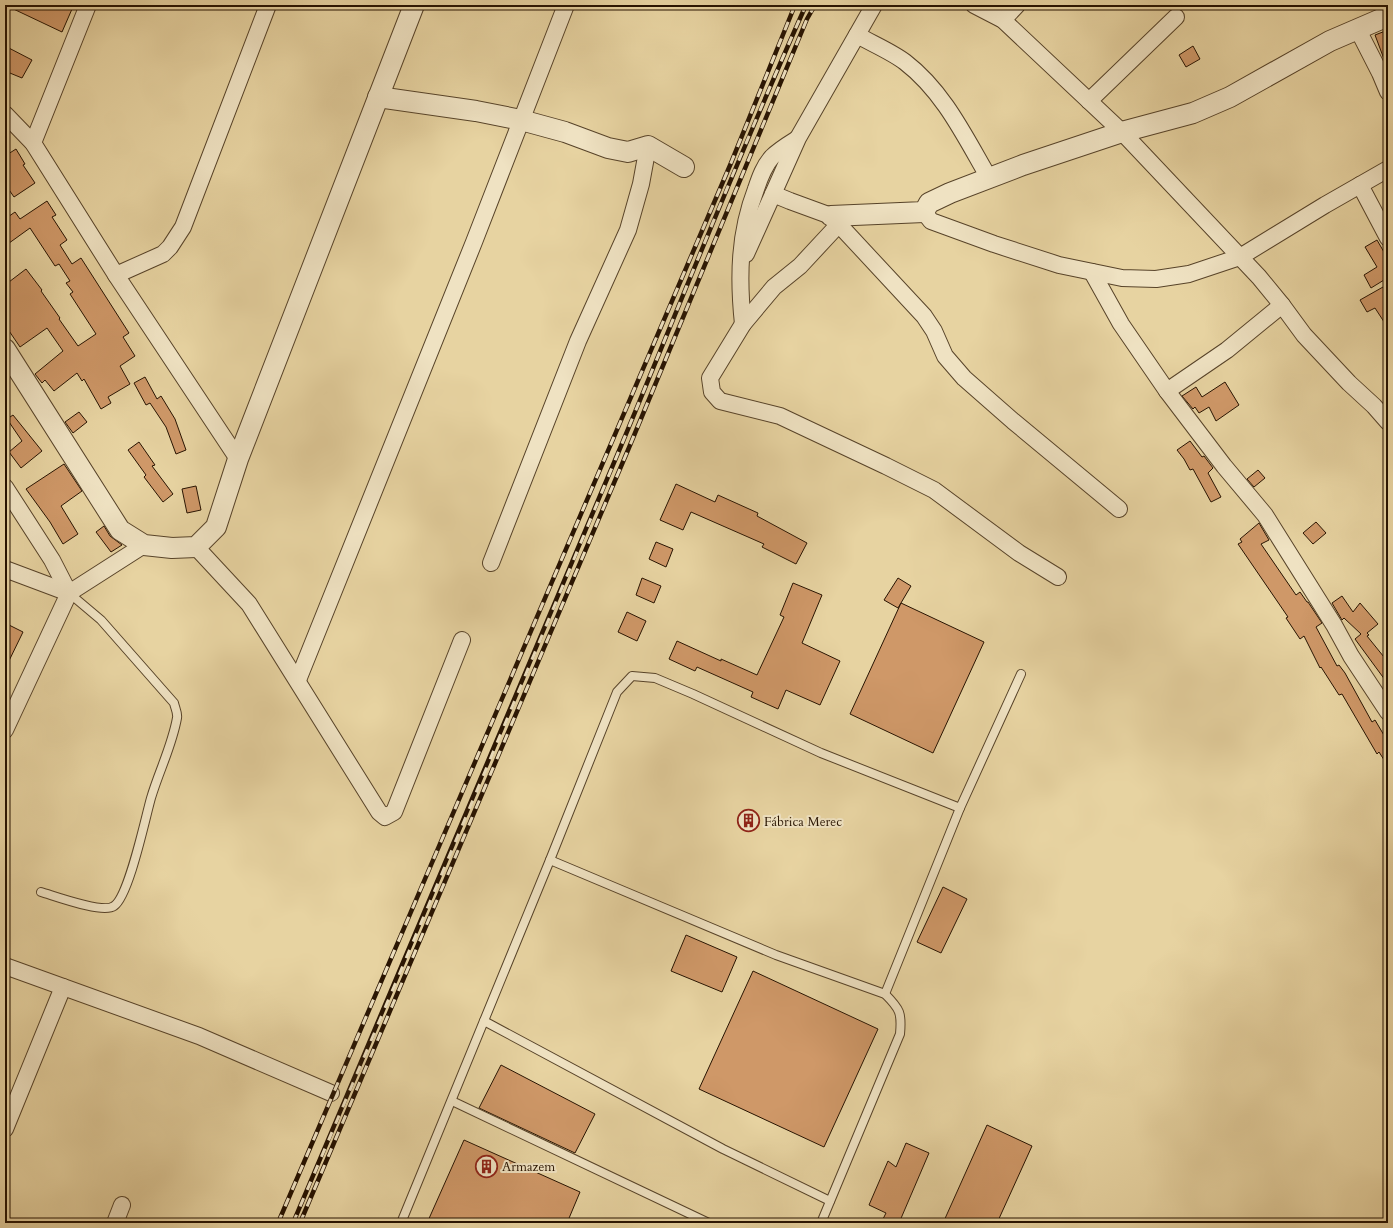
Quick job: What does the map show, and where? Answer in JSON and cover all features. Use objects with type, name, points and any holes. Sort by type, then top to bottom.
[{"type":"street","points":[[33,143],[88,5]]},
{"type":"street","points":[[116,275],[163,254],[170,247],[183,227],[268,5]]},
{"type":"street","points":[[5,349],[120,530],[144,545],[172,548],[196,547],[216,527],[238,459],[414,5]]},
{"type":"street","points":[[298,680],[472,249],[566,5]]},
{"type":"street","points":[[740,267],[798,138],[874,5]]},
{"type":"street","points":[[974,5],[1003,20],[1122,132],[1259,277],[1304,335],[1388,422]]},
{"type":"street","points":[[1003,20],[1017,5]]},
{"type":"street","points":[[924,212],[929,203],[950,193],[1030,162],[1122,132],[1193,113],[1230,97],[1330,41],[1388,16]]},
{"type":"street","points":[[1089,101],[1176,17]]},
{"type":"street","points":[[1358,28],[1388,92]]},
{"type":"street","points":[[858,35],[905,62],[934,88],[989,178]]},
{"type":"street","points":[[378,97],[476,111],[521,120],[628,152],[648,146],[684,167]]},
{"type":"street","points":[[5,114],[33,143],[116,275],[238,459]]},
{"type":"street","points":[[743,324],[739,280],[744,226],[751,201],[764,168],[773,156],[798,138]]},
{"type":"street","points":[[491,563],[578,342],[628,230],[648,146]]},
{"type":"street","points":[[924,212],[931,221],[994,244],[1059,265],[1122,278],[1156,279],[1189,274],[1240,257],[1325,205],[1388,169]]},
{"type":"street","points":[[1360,185],[1388,238]]},
{"type":"street","points":[[773,194],[835,220],[924,316],[934,331],[945,356],[964,378],[1013,421],[1119,509]]},
{"type":"street","points":[[924,212],[835,220],[800,266],[774,288],[743,324],[710,378],[712,392],[720,401],[780,416],[934,490],[1019,553],[1058,577]]},
{"type":"street","points":[[1092,272],[1121,324],[1166,391],[1224,466],[1266,515],[1334,625],[1351,656],[1388,712]]},
{"type":"street","points":[[1166,391],[1227,350],[1282,305]]},
{"type":"street","points":[[5,487],[52,560],[70,593]]},
{"type":"street","points":[[5,730],[70,593],[144,545]]},
{"type":"street","points":[[196,547],[249,604],[298,680],[379,812],[385,817],[394,812],[462,640]]},
{"type":"street","points":[[5,569],[70,593]]},
{"type":"street","points":[[5,966],[199,1036],[331,1093]]},
{"type":"street","points":[[5,1129],[63,987]]},
{"type":"street","points":[[115,1223],[122,1205]]},
{"type":"lane","points":[[41,892],[98,908],[108,909],[115,906],[121,898],[134,861],[151,798],[172,742],[178,715],[174,703],[101,620],[70,593]]},
{"type":"lane","points":[[884,994],[960,808],[1021,674]]},
{"type":"lane","points":[[401,1223],[550,860],[617,692],[632,676],[655,678],[694,694],[821,753],[960,808]]},
{"type":"lane","points":[[550,860],[776,955],[884,994],[895,1004],[901,1018],[900,1034],[821,1223]]},
{"type":"lane","points":[[484,1021],[724,1149],[830,1201]]},
{"type":"lane","points":[[452,1100],[709,1223]]},
{"type":"building","points":[[5,5],[64,5],[72,9],[62,32]]},
{"type":"building","points":[[1388,30],[1388,67],[1387,67],[1375,35]]},
{"type":"building","points":[[5,46],[32,60],[22,78],[5,71]]},
{"type":"building","points":[[1193,46],[1200,59],[1186,67],[1179,55]]},
{"type":"building","points":[[16,149],[25,164],[23,165],[35,183],[14,197],[5,184],[5,156]]},
{"type":"building","points":[[47,201],[56,215],[52,217],[67,240],[60,245],[72,264],[81,258],[129,333],[123,337],[135,356],[120,366],[130,384],[108,397],[111,403],[101,409],[84,379],[82,381],[77,373],[54,391],[45,380],[42,383],[35,374],[63,351],[47,328],[20,347],[5,325],[5,285],[26,269],[42,290],[41,291],[60,318],[59,319],[78,346],[96,334],[70,294],[73,292],[66,283],[70,281],[59,264],[55,266],[30,228],[5,246],[5,219],[15,212],[20,219]]},
{"type":"building","points":[[1377,240],[1388,259],[1388,286],[1384,280],[1371,288],[1364,275],[1377,267],[1365,247]]},
{"type":"building","points":[[1383,287],[1388,297],[1388,328],[1375,308],[1367,312],[1360,300]]},
{"type":"building","points":[[145,377],[157,399],[161,396],[175,419],[186,450],[176,454],[166,427],[150,403],[146,405],[134,383]]},
{"type":"building","points":[[1225,382],[1239,405],[1216,421],[1209,407],[1199,413],[1195,407],[1193,409],[1182,396],[1196,387],[1202,397]]},
{"type":"building","points":[[79,412],[87,422],[73,433],[65,422]]},
{"type":"building","points":[[13,415],[42,451],[21,468],[9,452],[22,441],[7,419]]},
{"type":"building","points":[[1190,441],[1202,457],[1204,456],[1213,468],[1208,473],[1221,497],[1211,502],[1193,469],[1190,470],[1177,450]]},
{"type":"building","points":[[139,442],[155,465],[152,466],[173,494],[163,502],[144,477],[146,475],[128,450]]},
{"type":"building","points":[[64,464],[82,491],[61,506],[78,534],[63,544],[50,522],[26,489]]},
{"type":"building","points":[[1258,470],[1265,478],[1254,487],[1247,479]]},
{"type":"building","points":[[676,484],[715,502],[718,495],[758,513],[757,516],[807,543],[796,564],[762,547],[764,544],[691,512],[683,530],[660,520]]},
{"type":"building","points":[[196,486],[201,510],[187,513],[182,489]]},
{"type":"building","points":[[1316,522],[1326,533],[1313,544],[1303,533]]},
{"type":"building","points":[[1259,523],[1269,540],[1261,544],[1296,595],[1300,592],[1322,623],[1316,627],[1337,666],[1339,665],[1345,673],[1372,722],[1375,720],[1388,742],[1388,766],[1379,752],[1377,754],[1342,694],[1339,695],[1321,667],[1320,668],[1304,636],[1300,639],[1286,618],[1288,617],[1238,544],[1242,542],[1240,539]]},
{"type":"building","points":[[104,526],[110,536],[122,545],[111,552],[96,532]]},
{"type":"building","points":[[656,542],[673,549],[666,567],[649,559]]},
{"type":"building","points":[[642,578],[661,586],[654,603],[636,595]]},
{"type":"building","points":[[898,578],[911,586],[898,608],[884,600]]},
{"type":"building","points":[[793,583],[822,595],[802,643],[840,661],[820,705],[786,690],[778,709],[751,697],[753,692],[697,667],[695,671],[669,659],[677,641],[757,675],[784,617],[780,615]]},
{"type":"building","points":[[1342,596],[1353,612],[1360,603],[1378,624],[1367,633],[1369,635],[1367,636],[1388,662],[1388,684],[1355,639],[1361,634],[1344,618],[1342,620],[1332,603]]},
{"type":"building","points":[[901,603],[984,642],[933,753],[850,714]]},
{"type":"building","points":[[627,612],[646,621],[637,641],[618,632]]},
{"type":"building","points":[[5,623],[23,632],[5,669]]},
{"type":"building","points":[[943,887],[967,899],[941,953],[917,942]]},
{"type":"building","points":[[686,935],[737,957],[722,992],[671,971]]},
{"type":"building","points":[[753,971],[878,1029],[824,1147],[699,1089]]},
{"type":"building","points":[[501,1065],[595,1114],[575,1153],[479,1108]]},
{"type":"building","points":[[987,1125],[1032,1146],[997,1223],[943,1223]]},
{"type":"building","name":"Armazem","points":[[464,1140],[580,1192],[567,1223],[427,1223]]},
{"type":"building","points":[[906,1143],[929,1153],[899,1223],[881,1223],[886,1213],[869,1205],[888,1161],[896,1167]]},
{"type":"railway","points":[[278,1223],[731,163],[795,5]]},
{"type":"railway","points":[[293,1223],[458,835],[735,169],[806,5]]},
{"type":"railway","points":[[300,1223],[628,450],[807,19],[815,5]]},
{"type":"place","name":"Fábrica Merec","points":[[748,821]]},
{"type":"place","name":"Armazem","points":[[487,1166]]}]
